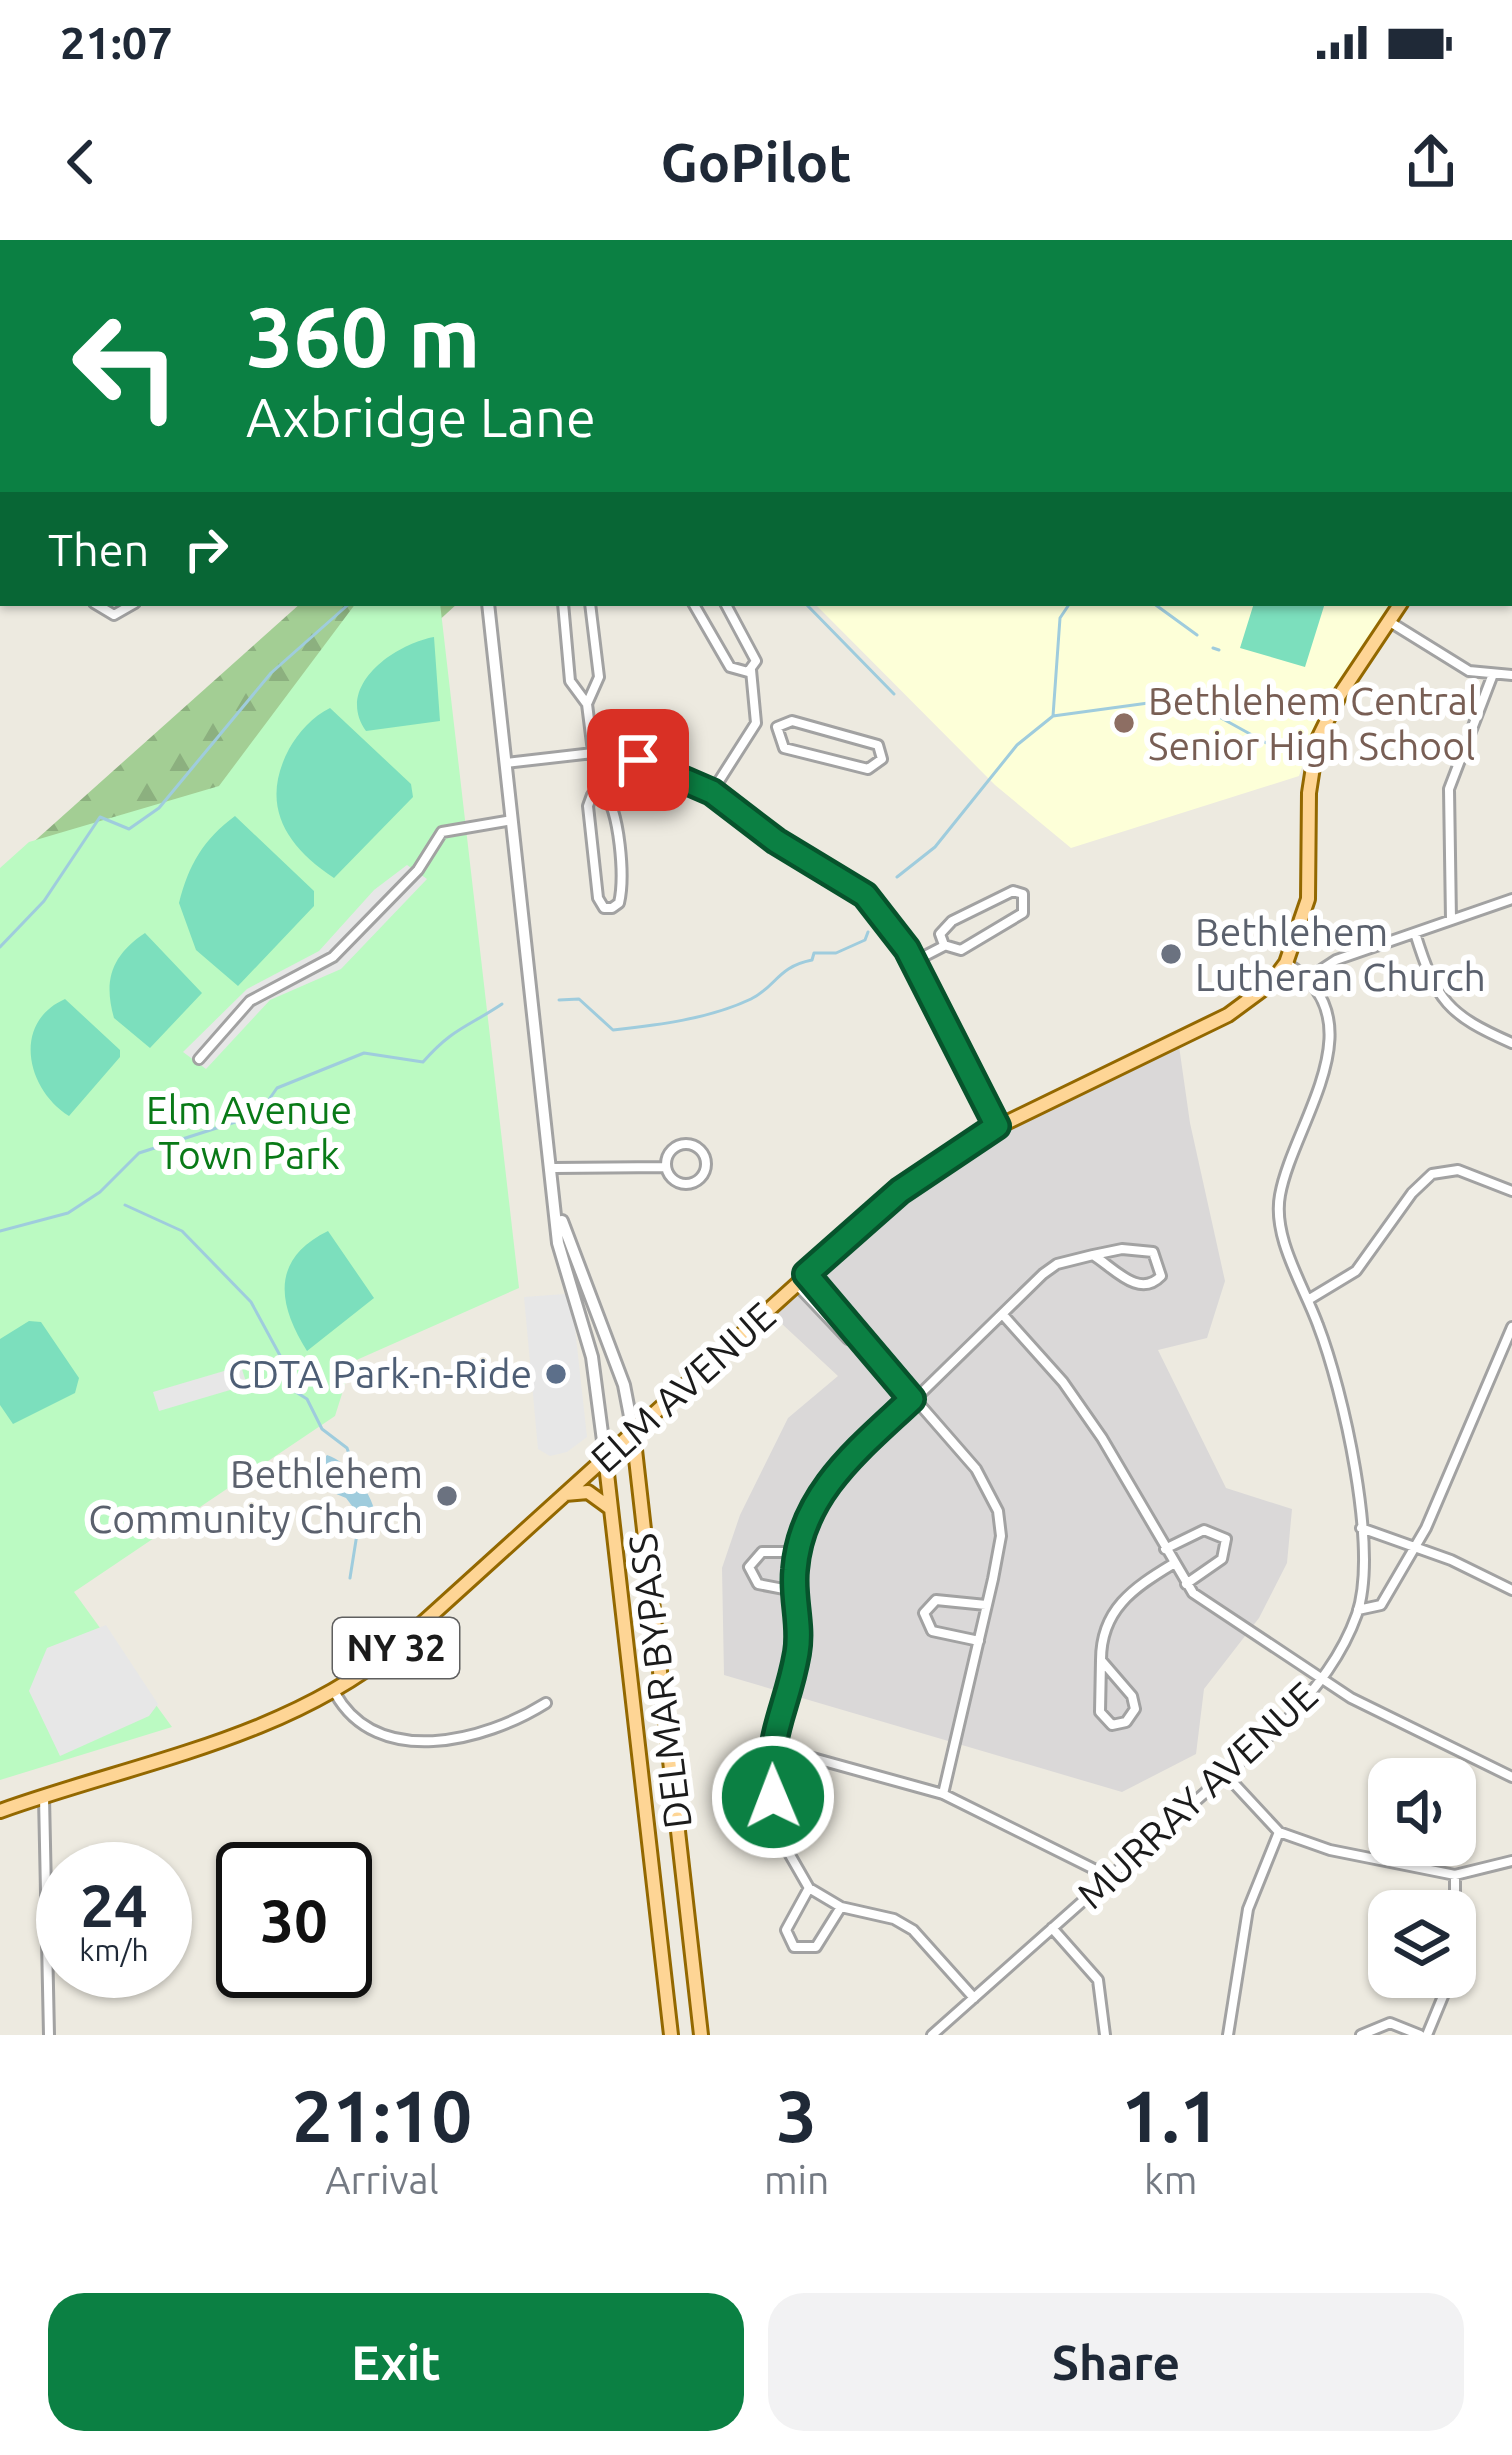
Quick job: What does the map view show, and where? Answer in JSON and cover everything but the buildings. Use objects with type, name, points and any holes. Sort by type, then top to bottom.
[{"type":"main road","name":"ELM AVENUE","points":[[0,1811],[269,1724],[334,1693],[394,1649],[900,1191],[997,1126],[1228,1016],[1270,984],[1286,963],[1308,899],[1309,793],[1317,741],[1399,606]]},
{"type":"main road","name":"DELMAR BYPASS","points":[[633,1432],[701,2035]]},
{"type":"main road","name":"DELMAR BYPASS","points":[[605,1456],[671,2035]]},
{"type":"main road","points":[[564,1494],[595,1494],[611,1509]]},
{"type":"street","points":[[99,606],[114,615],[130,606]]},
{"type":"street","name":"DELMAR BYPASS","points":[[488,606],[554,1168],[558,1243],[592,1358],[605,1456]]},
{"type":"street","points":[[563,606],[570,681],[587,704]]},
{"type":"street","points":[[590,606],[598,677],[587,704],[598,791],[588,806],[598,898],[604,908],[612,908],[619,903],[621,887],[609,797],[598,791]]},
{"type":"street","points":[[695,606],[733,671],[751,670]]},
{"type":"street","points":[[712,792],[756,722],[754,656],[727,606]]},
{"type":"street","points":[[1389,621],[1469,671],[1512,675]]},
{"type":"street","points":[[1451,920],[1449,789],[1493,674]]},
{"type":"street","points":[[756,722],[777,727],[793,722],[878,745],[884,755],[879,766],[868,770],[828,760],[784,748],[777,727]]},
{"type":"street","points":[[506,763],[593,753],[653,764],[712,792],[776,841],[854,885],[881,912],[914,962],[997,1126]]},
{"type":"street","points":[[199,1058],[250,1000],[333,957],[424,863],[442,832],[513,820]]},
{"type":"street","points":[[914,962],[944,946],[961,950],[1014,919],[1026,906],[1023,894],[1002,893],[952,921],[940,934],[944,946]]},
{"type":"street","points":[[1286,963],[1310,977],[1336,960],[1512,899]]},
{"type":"street","points":[[1415,933],[1433,986],[1450,1011],[1512,1043]]},
{"type":"street","name":"MURRAY AVENUE","points":[[932,2035],[1227,1776],[1325,1678],[1358,1610],[1361,1528],[1333,1367],[1284,1239],[1279,1206],[1324,1081],[1324,1010],[1310,977]]},
{"type":"street","points":[[684,1144],[702,1151],[706,1164],[697,1181],[684,1184],[672,1178],[666,1166],[668,1154],[684,1144]]},
{"type":"street","points":[[554,1168],[666,1166]]},
{"type":"street","points":[[1308,1300],[1356,1271],[1412,1193],[1432,1174],[1458,1170],[1512,1191]]},
{"type":"street","name":"DELMAR BYPASS","points":[[556,1195],[624,1385],[633,1432]]},
{"type":"street","points":[[974,1998],[913,1930],[894,1919],[841,1907],[809,1888],[782,1841],[770,1752],[798,1648],[797,1552],[830,1478],[1057,1264],[1093,1256],[1146,1249],[1160,1258],[1163,1271],[1156,1282],[1138,1286],[1093,1256]]},
{"type":"street","points":[[801,1279],[835,1308],[987,1484],[998,1511],[1000,1546],[943,1794]]},
{"type":"street","points":[[801,1279],[826,1316],[848,1339],[859,1341]]},
{"type":"street","points":[[576,1303],[592,1300]]},
{"type":"street","points":[[826,1316],[835,1308]]},
{"type":"street","points":[[1003,1315],[1089,1419],[1186,1584],[1393,1722],[1512,1777]]},
{"type":"street","points":[[1358,1610],[1381,1604],[1417,1546],[1512,1327]]},
{"type":"street","points":[[1361,1528],[1417,1546],[1512,1590]]},
{"type":"street","points":[[1165,1549],[1204,1531],[1218,1532],[1226,1539],[1222,1559],[1186,1584]]},
{"type":"street","points":[[794,1591],[758,1584],[749,1567],[762,1552],[797,1552]]},
{"type":"street","points":[[1101,1660],[1135,1705],[1130,1720],[1119,1725],[1100,1712],[1101,1660],[1104,1630],[1118,1604],[1173,1564]]},
{"type":"street","points":[[979,1641],[932,1631],[924,1613],[936,1600],[986,1605]]},
{"type":"street","points":[[334,1693],[367,1731],[411,1739],[471,1736],[521,1719],[545,1703]]},
{"type":"street","points":[[770,1752],[791,1752],[943,1794],[1109,1877]]},
{"type":"street","points":[[1227,1776],[1279,1832],[1330,1850],[1454,1875],[1512,1861]]},
{"type":"street","points":[[44,1796],[49,2035]]},
{"type":"street","points":[[1228,2035],[1248,1909],[1279,1832]]},
{"type":"street","points":[[1454,1875],[1454,1890]]},
{"type":"street","points":[[809,1888],[785,1930],[794,1947],[816,1947],[841,1907]]},
{"type":"street","points":[[1052,1928],[1098,1981],[1105,2035]]},
{"type":"street","points":[[1361,2035],[1390,2023],[1424,2035],[1441,1998]]},
{"type":"shaded area","name":"Bethlehem Central Senior High School","points":[[817,606],[1389,606],[1323,707],[1299,776],[1071,848],[995,785]]},
{"type":"shaded area","points":[[407,865],[427,879],[341,969],[270,1000],[206,1069],[183,1052],[247,989],[319,951],[374,890]]},
{"type":"shaded area","points":[[1178,1039],[1190,1123],[1225,1281],[1207,1338],[1158,1350],[1226,1488],[1292,1509],[1287,1563],[1259,1618],[1204,1689],[1196,1754],[1122,1792],[724,1675],[722,1568],[740,1515],[788,1418],[838,1376],[767,1310],[956,1151]]},
{"type":"shaded area","name":"CDTA Park-n-Ride","points":[[565,1294],[573,1310],[587,1437],[567,1452],[550,1456],[538,1449],[524,1297]]},
{"type":"shaded area","points":[[241,1366],[247,1385],[159,1411],[153,1392]]},
{"type":"shaded area","points":[[106,1625],[158,1704],[149,1716],[60,1756],[29,1691],[47,1648]]},
{"type":"green space","points":[[298,606],[455,606],[137,897],[0,872]]},
{"type":"green space","name":"Elm Avenue Town Park","points":[[354,606],[440,606],[519,1288],[352,1362],[335,1416],[74,1592],[172,1727],[0,1780],[0,868],[29,842],[219,786]]},
{"type":"green space","points":[[1253,606],[1324,606],[1305,667],[1240,648]]},
{"type":"green space","points":[[434,637],[440,721],[366,731],[358,714],[363,683],[402,648]]},
{"type":"green space","points":[[330,708],[411,784],[413,797],[334,878],[290,837],[277,805],[281,769],[293,743],[312,720]]},
{"type":"green space","points":[[235,816],[314,891],[314,906],[238,986],[196,950],[179,903],[199,854]]},
{"type":"green space","points":[[145,933],[202,993],[150,1048],[114,1018],[110,992],[118,960]]},
{"type":"green space","points":[[65,999],[120,1050],[120,1057],[69,1116],[43,1090],[31,1057],[37,1024]]},
{"type":"green space","points":[[328,1231],[374,1298],[307,1351],[290,1316],[285,1284],[296,1255]]},
{"type":"green space","points":[[29,1321],[41,1322],[79,1378],[75,1393],[13,1424],[0,1405],[0,1339]]},
{"type":"water","points":[[327,1455],[361,1483],[373,1505],[375,1525],[363,1531],[365,1523],[346,1498],[329,1491],[318,1466]]},
{"type":"waterway","points":[[0,947],[44,901],[100,817],[129,829],[159,808],[271,673],[347,606]]},
{"type":"waterway","points":[[808,606],[894,694]]},
{"type":"waterway","points":[[1053,716],[1060,618],[1068,606]]},
{"type":"waterway","points":[[1157,606],[1197,635]]},
{"type":"waterway","points":[[1213,648],[1219,650]]},
{"type":"waterway","points":[[897,877],[935,847],[1017,745],[1053,716],[1185,698],[1270,745],[1301,750]]},
{"type":"waterway","points":[[559,1000],[579,999],[613,1030],[701,1016],[751,999],[791,967],[812,960],[814,953],[836,953],[865,940],[868,932]]},
{"type":"waterway","points":[[261,1111],[277,1088],[364,1053],[423,1062],[452,1035],[502,1004]]},
{"type":"waterway","points":[[0,1231],[68,1213],[100,1192],[139,1153],[254,1116]]},
{"type":"waterway","points":[[125,1205],[182,1231],[251,1302],[283,1361]]},
{"type":"waterway","points":[[285,1369],[288,1387],[307,1399],[322,1429],[347,1448],[361,1488]]},
{"type":"waterway","points":[[350,1578],[360,1515]]},
{"type":"place","name":"Bethlehem Central Senior High School","points":[[1124,723]]},
{"type":"place","name":"Bethlehem Lutheran Church","points":[[1171,954]]},
{"type":"place","name":"CDTA Park-n-Ride","points":[[556,1374]]},
{"type":"place","name":"Bethlehem Community Church","points":[[447,1496]]},
{"type":"route","points":[[638,760],[712,792],[776,841],[865,895],[907,949],[997,1126],[900,1191],[806,1274],[912,1399],[830,1478],[806,1524],[794,1572],[798,1648],[772,1738],[773,1797]]}]
